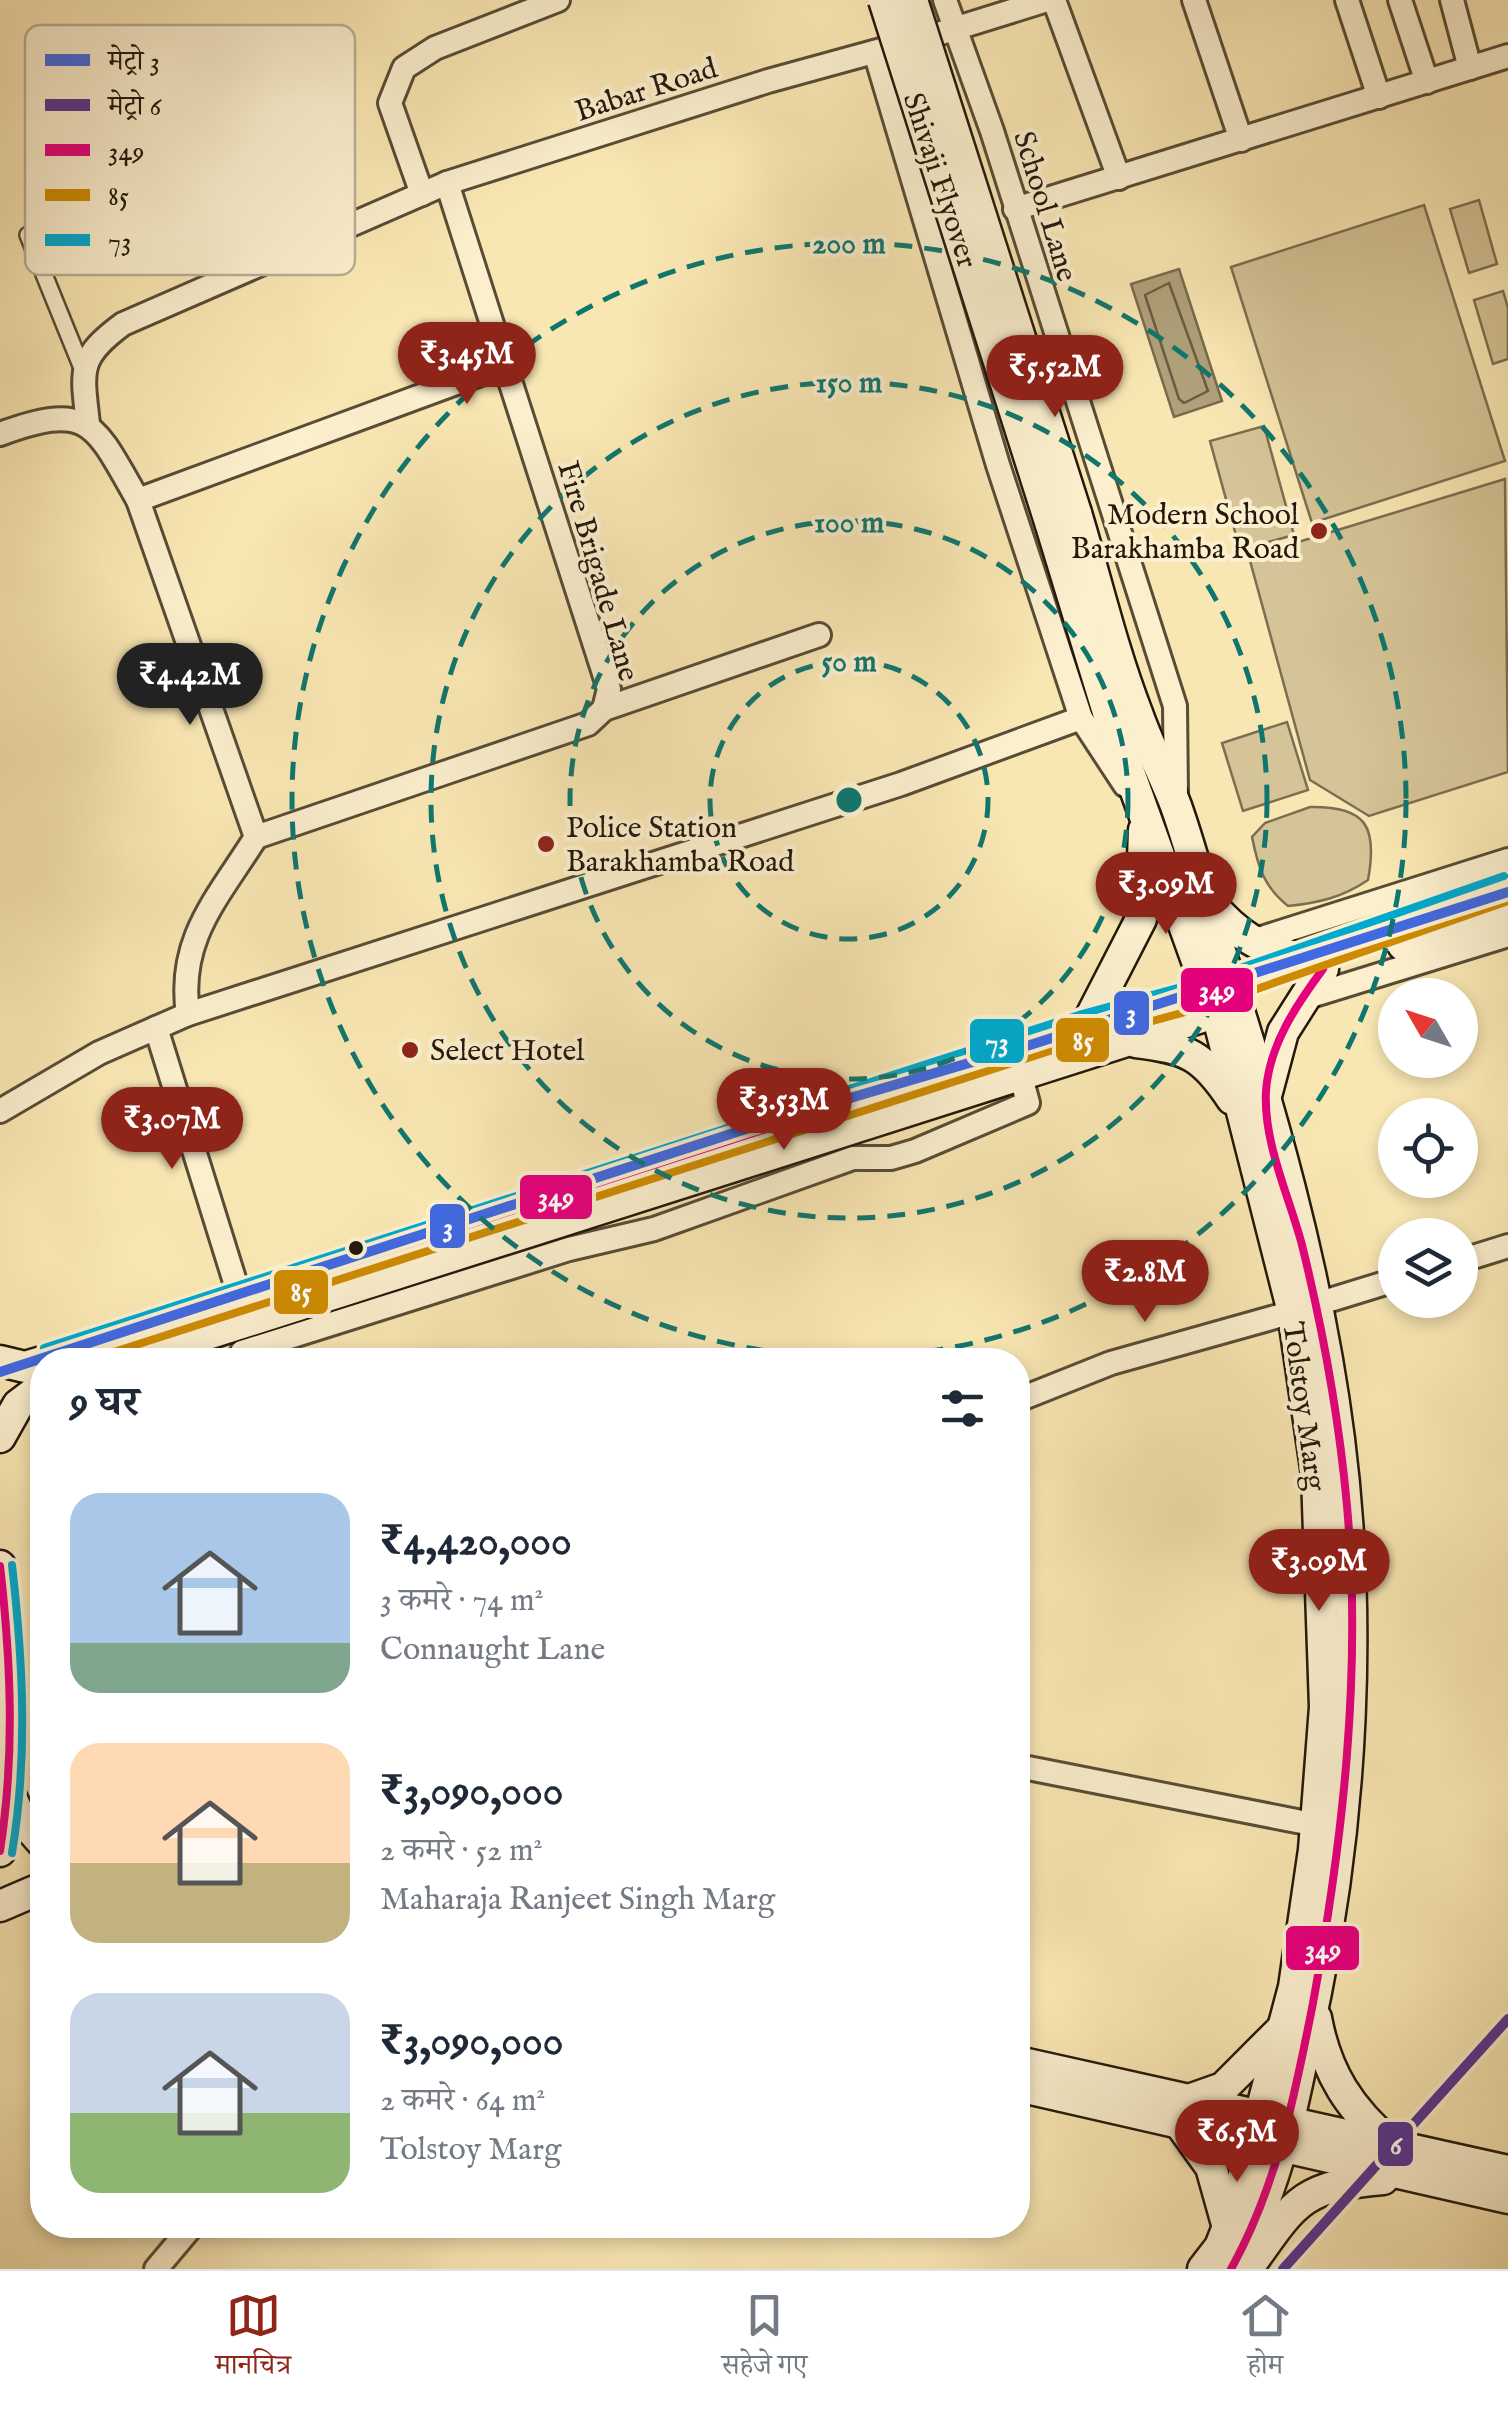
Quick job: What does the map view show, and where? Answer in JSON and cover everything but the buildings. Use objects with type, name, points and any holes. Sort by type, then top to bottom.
[{"type":"main road","name":"Shivaji Flyover","points":[[884,0],[1063,517],[1176,807],[1202,893],[1224,999]]},
{"type":"main road","name":"Shivaji Flyover","points":[[912,0],[1063,517],[1110,719],[1146,818],[1224,999]]},
{"type":"main road","points":[[1086,1026],[1140,920],[1146,818]]},
{"type":"main road","points":[[179,1348],[240,1334],[486,1260],[1020,1073],[1127,1040],[1508,888]]},
{"type":"main road","points":[[1202,893],[1248,942],[1314,964],[1508,914]]},
{"type":"main road","points":[[1127,1040],[1174,1046],[1194,1055],[1254,1110],[1314,964]]},
{"type":"main road","points":[[154,1348],[240,1334],[1086,1026],[1224,999]]},
{"type":"main road","name":"Tolstoy Marg","points":[[1204,2269],[1228,2227],[1271,2131],[1313,2005],[1338,1852],[1348,1712],[1350,1576],[1340,1443],[1224,999]]},
{"type":"main road","name":"Tolstoy Marg","points":[[1231,2269],[1259,2212],[1283,2028],[1294,1986],[1317,1825],[1325,1708],[1324,1569],[1305,1308]]},
{"type":"main road","points":[[0,1438],[18,1405],[26,1369]]},
{"type":"main road","points":[[0,1566],[7,1620],[10,1794],[0,1852]]},
{"type":"main road","points":[[10,1794],[30,1828]]},
{"type":"main road","points":[[0,1906],[30,1893]]},
{"type":"main road","points":[[1313,2005],[1322,2048],[1339,2086],[1364,2122],[1394,2147]]},
{"type":"main road","points":[[1030,2088],[1183,2110],[1223,2088],[1283,2028]]},
{"type":"main road","points":[[1030,2065],[1271,2131],[1412,2177],[1508,2198]]},
{"type":"main road","points":[[1183,2110],[1211,2168],[1228,2227]]},
{"type":"main road","points":[[1271,2131],[1394,2147],[1508,2171]]},
{"type":"main road","points":[[1247,2269],[1289,2210],[1314,2191],[1342,2182],[1412,2177]]},
{"type":"street","points":[[422,194],[390,103],[404,68],[435,48],[558,0]]},
{"type":"street","name":"School Lane","points":[[945,0],[1175,706],[1176,807]]},
{"type":"street","points":[[1051,0],[1119,178]]},
{"type":"street","name":"Babar Road","points":[[355,223],[447,183],[768,81],[1051,0]]},
{"type":"street","points":[[1194,0],[1241,140]]},
{"type":"street","points":[[1347,0],[1378,97]]},
{"type":"street","points":[[1400,0],[1427,82]]},
{"type":"street","points":[[1452,0],[1470,68]]},
{"type":"street","points":[[875,52],[998,465],[1081,718],[1146,818]]},
{"type":"street","points":[[1015,209],[1508,56]]},
{"type":"street","points":[[138,500],[504,366],[447,183]]},
{"type":"street","points":[[44,275],[82,368],[88,424]]},
{"type":"street","name":"Babar Road","points":[[82,368],[96,344],[123,324],[236,275]]},
{"type":"street","name":"Fire Brigade Lane","points":[[504,366],[609,689],[604,708]]},
{"type":"street","points":[[0,434],[48,416],[70,417],[88,424],[111,453],[138,500],[256,837]]},
{"type":"street","points":[[188,1014],[183,981],[186,958],[198,930],[256,837],[588,724],[604,708],[819,635]]},
{"type":"street","points":[[0,1111],[99,1053],[188,1014],[901,784],[1081,718]]},
{"type":"street","points":[[1248,942],[1508,860]]},
{"type":"street","points":[[1301,999],[1508,935]]},
{"type":"street","points":[[156,1028],[240,1334]]},
{"type":"street","points":[[1478,1255],[1508,1246]]},
{"type":"street","points":[[1030,1395],[1111,1364],[1378,1285]]},
{"type":"street","points":[[1030,1768],[1317,1825]]},
{"type":"street","points":[[156,2269],[182,2238]]},
{"type":"shaded area","points":[[1479,200],[1497,264],[1469,273],[1450,209]]},
{"type":"shaded area","points":[[1424,205],[1505,461],[1312,523],[1231,267]]},
{"type":"shaded area","points":[[1503,291],[1508,308],[1508,359],[1493,364],[1474,300]]},
{"type":"shaded area","points":[[1264,426],[1294,535],[1240,550],[1210,441]]},
{"type":"shaded area","points":[[1505,479],[1508,772],[1369,816],[1310,780],[1249,557]]},
{"type":"shaded area","points":[[1287,722],[1308,790],[1243,811],[1222,743]]},
{"type":"shaded area","points":[[1310,807],[1344,810],[1364,823],[1371,846],[1368,880],[1330,898],[1288,906],[1263,876],[1252,837],[1265,823]]},
{"type":"water","points":[[1179,269],[1222,401],[1174,417],[1131,284]]},
{"type":"metro line","name":"3","points":[[74,1348],[752,1127],[1030,1045],[1508,892]]},
{"type":"metro line","name":"3","points":[[0,1372],[30,1362]]},
{"type":"metro line","name":"6","points":[[1283,2269],[1508,2019]]},
{"type":"transit line","name":"73","points":[[44,1348],[1082,1014],[1203,981],[1504,876]]},
{"type":"transit line","name":"349","points":[[85,1348],[1086,1026],[1207,993],[1508,888]]},
{"type":"transit line","name":"85","points":[[126,1348],[1090,1038],[1211,1005],[1508,901]]},
{"type":"transit line","name":"349","points":[[1231,2269],[1261,2205],[1299,2072],[1333,1880],[1347,1756],[1351,1568],[1340,1440],[1310,1277],[1273,1149],[1266,1110],[1268,1074],[1278,1041],[1323,969]]},
{"type":"transit line","name":"73","points":[[12,1565],[22,1709],[12,1853]]},
{"type":"transit line","name":"349","points":[[0,1566],[10,1708],[8,1780],[0,1851]]},
{"type":"place","name":"Modern School Barakhamba Road","points":[[1319,531]]},
{"type":"place","name":"Police Station Barakhamba Road","points":[[546,844]]},
{"type":"place","name":"Select Hotel","points":[[410,1050]]}]
